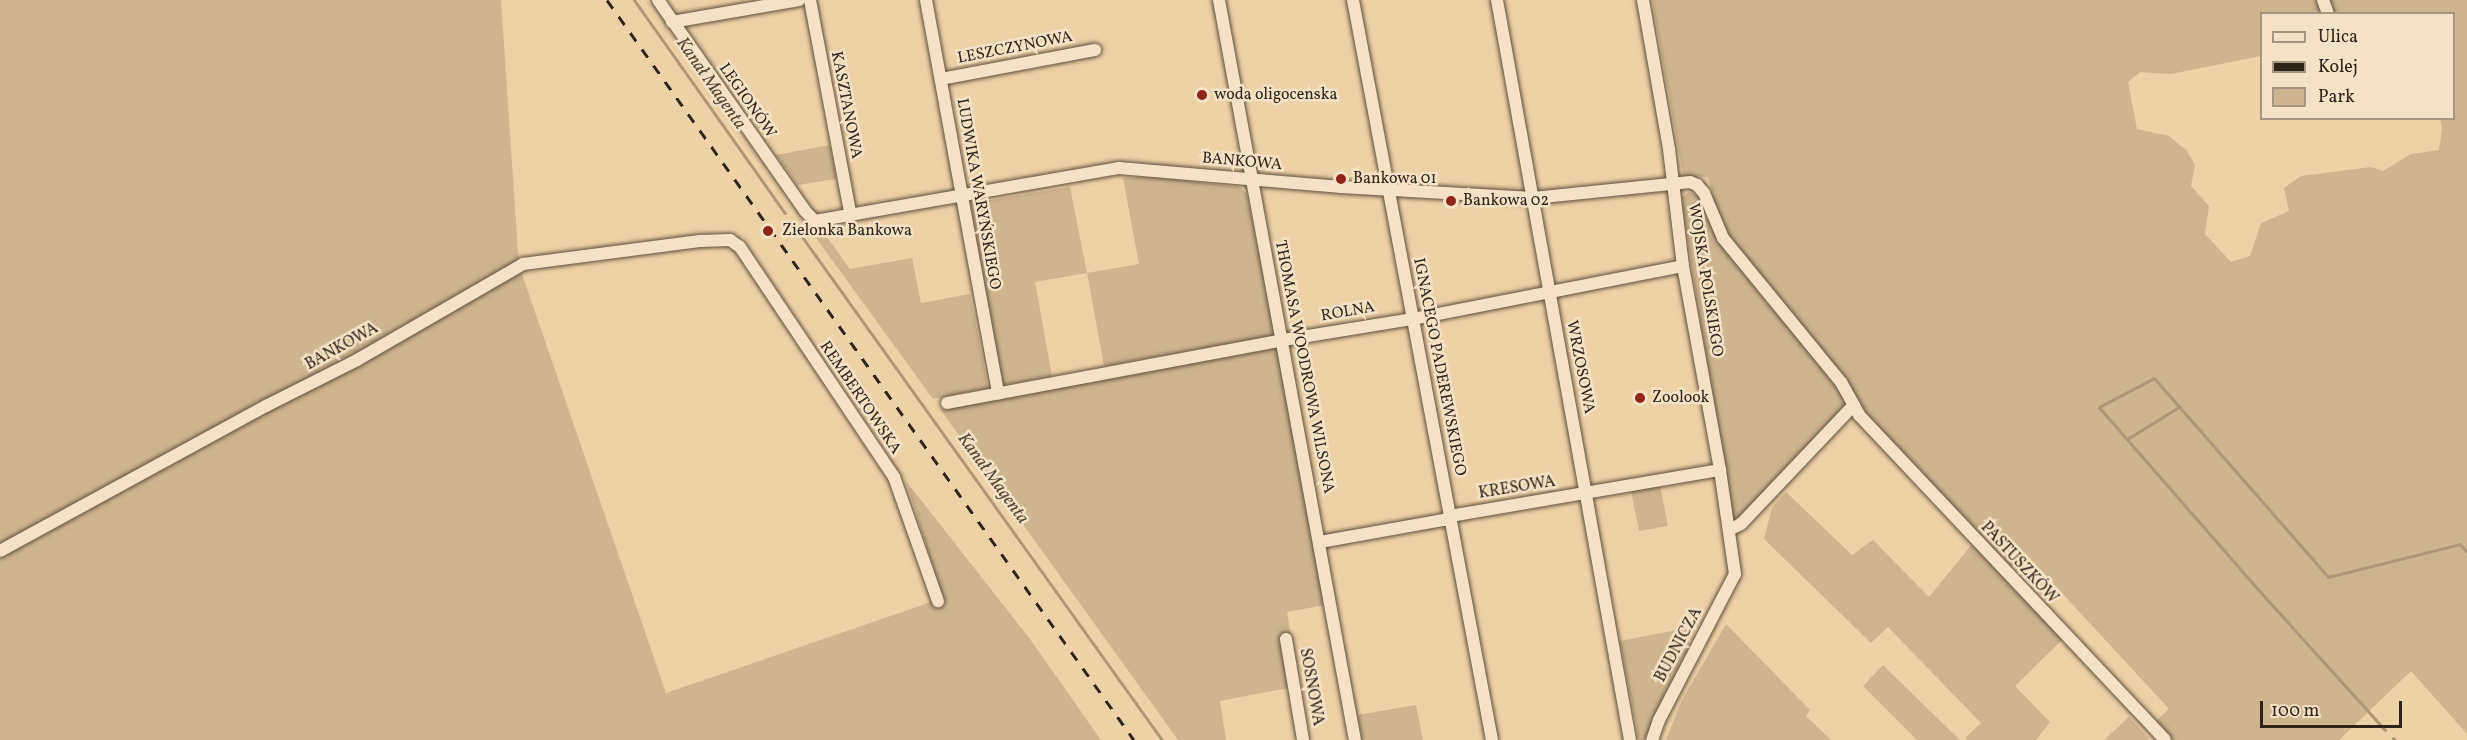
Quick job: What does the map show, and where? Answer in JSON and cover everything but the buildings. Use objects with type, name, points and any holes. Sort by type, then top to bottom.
[{"type":"street","name":"LEGIONÓW","points":[[658,0],[812,219]]},
{"type":"street","points":[[672,22],[799,0]]},
{"type":"street","name":"KASZTANOWA","points":[[810,0],[851,216]]},
{"type":"street","name":"LUDWIKA WARYŃSKIEGO","points":[[926,0],[963,195],[961,202],[998,393]]},
{"type":"street","name":"THOMASA WOODROWA WILSONA","points":[[1219,0],[1355,740]]},
{"type":"street","name":"IGNACEGO PADEREWSKIEGO","points":[[1353,0],[1492,740]]},
{"type":"street","name":"WRZOSOWA","points":[[1497,0],[1630,740]]},
{"type":"street","name":"WOJSKA POLSKIEGO","points":[[1643,0],[1674,184],[1683,266],[1735,566]]},
{"type":"street","name":"LESZCZYNOWA","points":[[941,79],[1095,50]]},
{"type":"street","name":"BANKOWA","points":[[812,219],[821,221],[1119,168],[1388,190],[1533,198],[1674,184]]},
{"type":"street","name":"PASTUSZKÓW","points":[[1674,184],[1690,182],[1702,189],[1723,238],[1840,382],[1854,405],[1883,442],[2164,740]]},
{"type":"street","name":"BANKOWA","points":[[0,551],[266,406],[357,360],[523,264],[720,239]]},
{"type":"street","name":"REMBERTOWSKA","points":[[720,239],[730,240],[740,247],[894,477],[938,601]]},
{"type":"street","name":"ROLNA","points":[[947,403],[1283,340],[1413,319],[1683,266]]},
{"type":"street","points":[[1729,530],[1741,524],[1854,405]]},
{"type":"street","name":"KRESOWA","points":[[1320,542],[1720,470]]},
{"type":"street","name":"BUDNICZA","points":[[1652,740],[1671,696],[1729,590],[1735,574],[1735,566]]},
{"type":"street","name":"SOSNOWA","points":[[1286,639],[1303,740]]},
{"type":"green space","points":[[0,0],[501,0],[518,252],[522,274],[666,693],[943,598],[906,481],[1030,639],[1101,740],[0,740]]},
{"type":"green space","points":[[1652,0],[2467,0],[2467,734],[2411,671],[2339,740],[2170,740],[2154,723],[2169,709],[2025,553],[2010,569],[1857,409],[1838,412],[1744,517],[1732,517],[1681,198],[1689,192],[1699,197],[1713,196],[1708,177],[1685,178]],"holes":[[[2260,12],[2455,12],[2455,120],[2440,120],[2442,129],[2439,150],[2411,154],[2383,171],[2371,167],[2301,176],[2284,188],[2289,211],[2261,223],[2250,256],[2231,262],[2205,234],[2209,206],[2191,186],[2195,165],[2186,150],[2169,136],[2137,129],[2128,82],[2140,72],[2171,74],[2260,56]]]},
{"type":"green space","points":[[830,145],[836,179],[798,185],[776,155]]},
{"type":"green space","points":[[1150,177],[1239,187],[1247,194],[1276,335],[1104,366],[1087,273],[1139,264],[1123,178]]},
{"type":"green space","points":[[1070,187],[1087,273],[1035,282],[1052,376],[1000,386],[966,204]]},
{"type":"green space","points":[[826,228],[824,233],[850,269],[912,258],[921,303],[970,294],[988,388],[933,399],[811,231]]},
{"type":"green space","points":[[1278,347],[1325,605],[1287,612],[1291,636],[1279,639],[1288,688],[1220,701],[1226,740],[1178,740],[940,409]]},
{"type":"green space","points":[[1660,485],[1668,526],[1639,531],[1631,491]]},
{"type":"green space","points":[[1786,492],[1852,555],[1873,540],[1929,597],[1973,543],[2063,639],[2015,686],[2050,722],[2036,740],[1967,740],[1965,738],[1981,723],[1888,627],[1871,643],[1764,539],[1772,508]]},
{"type":"green space","points":[[1726,624],[1810,710],[1806,716],[1831,740],[1666,740],[1682,700]]},
{"type":"green space","points":[[1687,628],[1690,650],[1647,740],[1639,740],[1620,641]]},
{"type":"green space","points":[[1883,665],[1960,740],[1917,740],[1863,686]]},
{"type":"green space","points":[[1416,705],[1423,740],[1362,740],[1358,715]]},
{"type":"green space","points":[[2129,717],[2150,740],[2104,740]]},
{"type":"waterway","name":"Kanał Magenta","points":[[634,0],[785,213]]},
{"type":"waterway","name":"Kanał Magenta","points":[[800,234],[1162,740]]},
{"type":"waterway","points":[[2385,730],[2255,586],[2099,407],[2154,378],[2328,577],[2460,544],[2467,552]]},
{"type":"waterway","points":[[2127,439],[2179,407]]},
{"type":"railway","points":[[607,0],[1134,740]]},
{"type":"place","name":"woda oligocenska","points":[[1202,95]]},
{"type":"place","name":"Bankowa 01","points":[[1341,179]]},
{"type":"place","name":"Bankowa 02","points":[[1451,201]]},
{"type":"place","name":"Zielonka Bankowa","points":[[768,231]]},
{"type":"place","name":"Zoolook","points":[[1640,398]]}]
